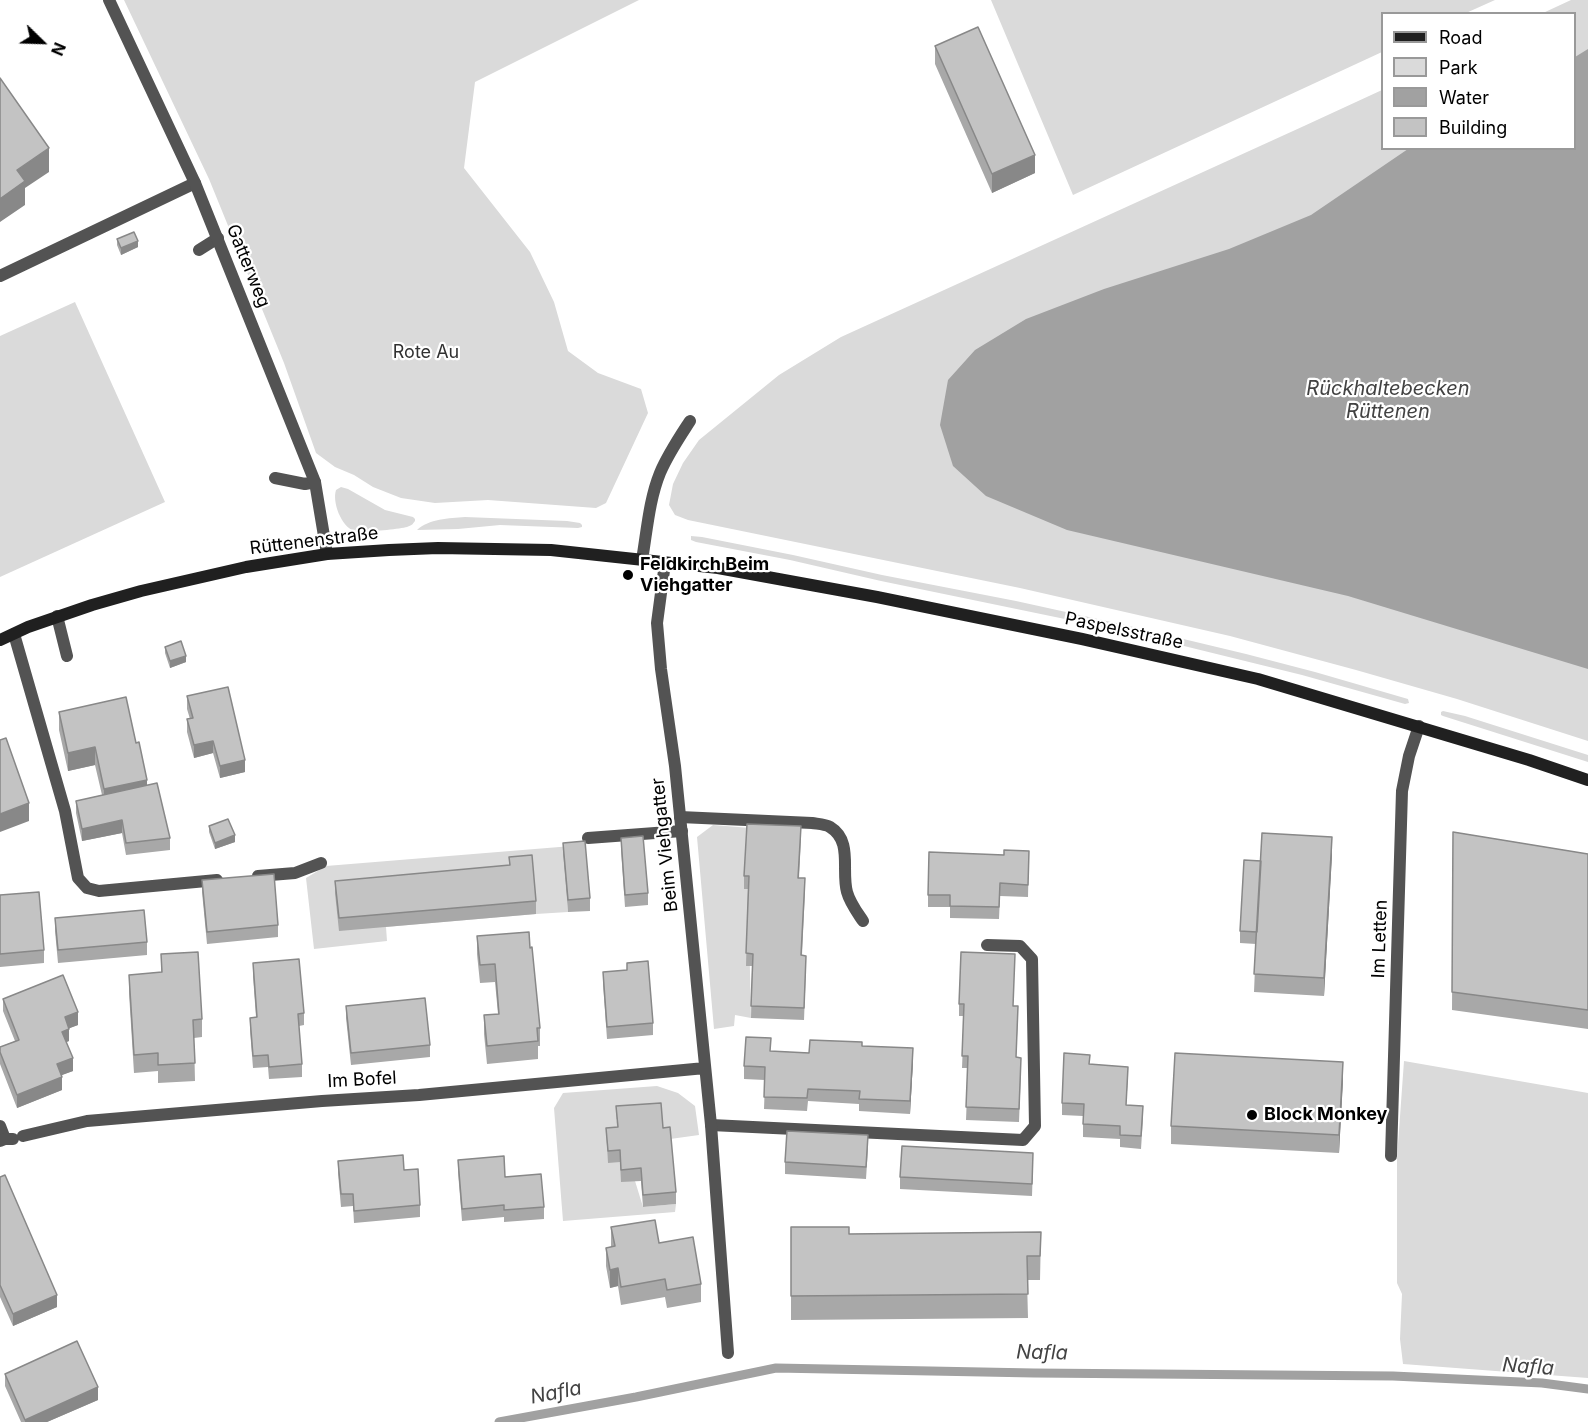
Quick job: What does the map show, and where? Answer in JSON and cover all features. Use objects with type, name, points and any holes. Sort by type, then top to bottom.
[{"type":"main road","name":"Rüttenenstraße","points":[[0,640],[57,616],[141,591],[246,567],[327,554],[408,549],[486,548],[551,550],[642,560]]},
{"type":"main road","name":"Paspelsstraße","points":[[642,560],[718,568],[865,595],[1082,639],[1258,679],[1419,726],[1588,780]]},
{"type":"street","name":"Gatterweg","points":[[109,0],[195,183],[315,482],[327,554]]},
{"type":"street","points":[[0,276],[195,183]]},
{"type":"street","points":[[200,250],[218,238]]},
{"type":"street","points":[[642,560],[659,475],[668,455],[690,421]]},
{"type":"street","points":[[275,478],[304,484],[315,482]]},
{"type":"street","name":"Beim Viehgatter","points":[[665,563],[657,623],[675,766],[711,1125],[728,1353]]},
{"type":"street","points":[[57,616],[67,656]]},
{"type":"street","points":[[14,634],[65,811],[78,878],[87,888],[99,891],[225,880]]},
{"type":"street","name":"Im Letten","points":[[1391,1156],[1402,791],[1409,756],[1419,726]]},
{"type":"street","points":[[680,817],[828,825],[839,835],[844,846],[847,891],[863,921]]},
{"type":"street","points":[[588,838],[681,831]]},
{"type":"street","points":[[248,877],[295,873],[321,863]]},
{"type":"street","points":[[711,1125],[1023,1140],[1035,1126],[1032,959],[1020,946],[987,945]]},
{"type":"street","name":"Im Bofel","points":[[10,1139],[87,1121],[419,1095],[705,1068]]},
{"type":"street","points":[[0,1126],[10,1139]]},
{"type":"green space","name":"Rote Au","points":[[124,0],[639,0],[475,82],[464,168],[530,252],[554,302],[568,351],[598,373],[641,389],[648,413],[606,503],[596,508],[488,500],[435,503],[401,498],[373,487],[335,467],[316,453],[284,363],[209,179]]},
{"type":"green space","points":[[991,0],[1495,0],[1468,12],[1381,12],[1381,52],[1073,195]]},
{"type":"green space","name":"Rückhaltebecken Rüttenen","points":[[1571,0],[1588,0],[1588,741],[1457,699],[1230,636],[1020,588],[688,520],[675,515],[669,505],[673,484],[683,463],[699,440],[779,375],[841,337],[1381,90],[1381,150],[1576,150],[1576,12],[1545,12]]},
{"type":"green space","points":[[75,302],[165,502],[0,577],[0,336]]},
{"type":"green space","points":[[341,487],[385,510],[413,517],[415,521],[403,528],[354,531],[345,524],[335,501],[336,490]]},
{"type":"green space","points":[[465,517],[567,521],[580,523],[582,527],[500,525],[417,530],[433,521]]},
{"type":"green space","points":[[691,536],[793,555],[1125,625],[1315,672],[1408,699],[1409,703],[1405,704],[1302,675],[1123,631],[696,542],[691,540]]},
{"type":"green space","points":[[1441,712],[1588,755],[1588,762],[1443,716]]},
{"type":"green space","points":[[713,825],[801,832],[801,838],[747,836],[751,1018],[735,1015],[734,1026],[714,1029],[697,837]]},
{"type":"green space","points":[[584,845],[563,856],[568,912],[386,927],[387,941],[314,949],[306,878],[326,866]]},
{"type":"green space","points":[[1404,1061],[1588,1093],[1588,1378],[1403,1364],[1400,1339],[1402,1294],[1397,1283],[1397,1158]]},
{"type":"green space","points":[[657,1086],[678,1093],[695,1106],[699,1135],[663,1140],[616,1119],[643,1207],[676,1204],[675,1212],[563,1221],[554,1108],[563,1093]]},
{"type":"water","name":"Rückhaltebecken Rüttenen","points":[[1588,49],[1588,669],[1348,596],[1067,530],[986,496],[953,466],[940,425],[948,380],[975,350],[1026,319],[1104,289],[1229,249],[1311,215],[1407,150],[1576,150],[1576,56]]},
{"type":"building","points":[[978,27],[1035,155],[992,174],[935,46]]},
{"type":"building","points":[[0,78],[49,148],[17,170],[25,181],[0,199]]},
{"type":"building","points":[[134,232],[138,241],[121,248],[117,239]]},
{"type":"building","points":[[181,641],[186,656],[170,661],[165,647]]},
{"type":"building","points":[[228,687],[245,760],[220,766],[213,741],[194,745],[187,719],[193,718],[187,696]]},
{"type":"building","points":[[126,697],[147,780],[104,789],[95,747],[68,753],[59,712]]},
{"type":"building","points":[[6,738],[29,803],[0,814],[0,740]]},
{"type":"building","points":[[157,783],[170,838],[126,843],[122,820],[82,829],[76,801]]},
{"type":"building","points":[[228,819],[235,835],[215,843],[209,826]]},
{"type":"building","points":[[747,824],[801,826],[798,878],[805,878],[801,955],[806,956],[804,1008],[751,1006],[753,954],[746,953],[749,876],[744,876]]},
{"type":"building","points":[[1453,832],[1588,854],[1588,1010],[1452,992]]},
{"type":"building","points":[[1262,833],[1332,837],[1324,978],[1254,974]]},
{"type":"building","points":[[643,836],[648,893],[625,895],[621,838]]},
{"type":"building","points":[[585,841],[590,898],[568,900],[563,843]]},
{"type":"building","points":[[1004,850],[1029,851],[1028,885],[1000,883],[999,907],[950,906],[950,895],[928,895],[929,852],[1004,855]]},
{"type":"building","points":[[532,855],[536,901],[339,918],[335,881],[510,865],[509,857]]},
{"type":"building","points":[[1244,860],[1261,861],[1257,932],[1240,931]]},
{"type":"building","points":[[274,874],[278,925],[207,932],[202,880]]},
{"type":"building","points":[[39,892],[44,950],[0,954],[0,895]]},
{"type":"building","points":[[144,910],[147,942],[58,950],[55,918]]},
{"type":"building","points":[[529,932],[540,1028],[537,1028],[538,1041],[487,1046],[484,1015],[499,1014],[495,964],[480,965],[477,936]]},
{"type":"building","points":[[198,952],[202,1019],[193,1020],[195,1063],[158,1065],[158,1053],[134,1055],[129,975],[162,972],[161,954]]},
{"type":"building","points":[[961,952],[1015,954],[1013,1006],[1018,1006],[1016,1057],[1021,1058],[1019,1109],[966,1107],[968,1056],[962,1056],[964,1004],[959,1004]]},
{"type":"building","points":[[299,959],[304,1013],[298,1014],[302,1064],[269,1067],[268,1055],[253,1056],[250,1018],[257,1017],[253,963]]},
{"type":"building","points":[[648,961],[653,1023],[607,1027],[603,972],[627,970],[627,963]]},
{"type":"building","points":[[63,975],[78,1012],[65,1017],[69,1029],[62,1032],[73,1058],[57,1064],[62,1077],[17,1095],[0,1052],[0,1047],[19,1040],[3,999]]},
{"type":"building","points":[[425,998],[430,1045],[351,1053],[346,1006]]},
{"type":"building","points":[[746,1037],[771,1038],[770,1051],[809,1053],[810,1040],[862,1042],[862,1046],[913,1048],[910,1101],[859,1099],[860,1091],[808,1089],[807,1098],[764,1097],[765,1067],[744,1066]]},
{"type":"building","points":[[1064,1053],[1090,1055],[1089,1064],[1128,1067],[1126,1105],[1143,1106],[1141,1136],[1120,1135],[1120,1126],[1083,1124],[1084,1104],[1062,1103]]},
{"type":"building","points":[[1175,1053],[1343,1062],[1339,1135],[1171,1126]]},
{"type":"building","points":[[661,1103],[663,1128],[670,1127],[676,1192],[643,1195],[641,1168],[621,1170],[620,1150],[608,1151],[606,1128],[618,1127],[616,1106]]},
{"type":"building","points":[[787,1131],[868,1135],[866,1167],[785,1162]]},
{"type":"building","points":[[902,1146],[1033,1153],[1032,1184],[900,1177]]},
{"type":"building","points":[[403,1155],[404,1170],[418,1169],[420,1205],[354,1211],[353,1194],[341,1194],[338,1161]]},
{"type":"building","points":[[504,1156],[505,1177],[541,1174],[544,1207],[504,1210],[504,1205],[462,1209],[458,1160]]},
{"type":"building","points":[[5,1175],[57,1295],[13,1314],[0,1285],[0,1177]]},
{"type":"building","points":[[655,1220],[659,1243],[693,1237],[701,1284],[667,1290],[665,1279],[621,1287],[618,1268],[610,1270],[606,1248],[615,1246],[611,1227]]},
{"type":"building","points":[[791,1227],[849,1227],[849,1234],[1041,1232],[1040,1256],[1027,1256],[1028,1294],[791,1296]]},
{"type":"building","points":[[77,1341],[98,1387],[25,1420],[5,1374]]},
{"type":"waterway","name":"Nafla","points":[[499,1422],[776,1368],[1393,1376],[1542,1383],[1588,1389]]},
{"type":"place","name":"Feldkirch Beim Viehgatter","points":[[628,575]]},
{"type":"place","name":"Block Monkey","points":[[1252,1115]]}]
